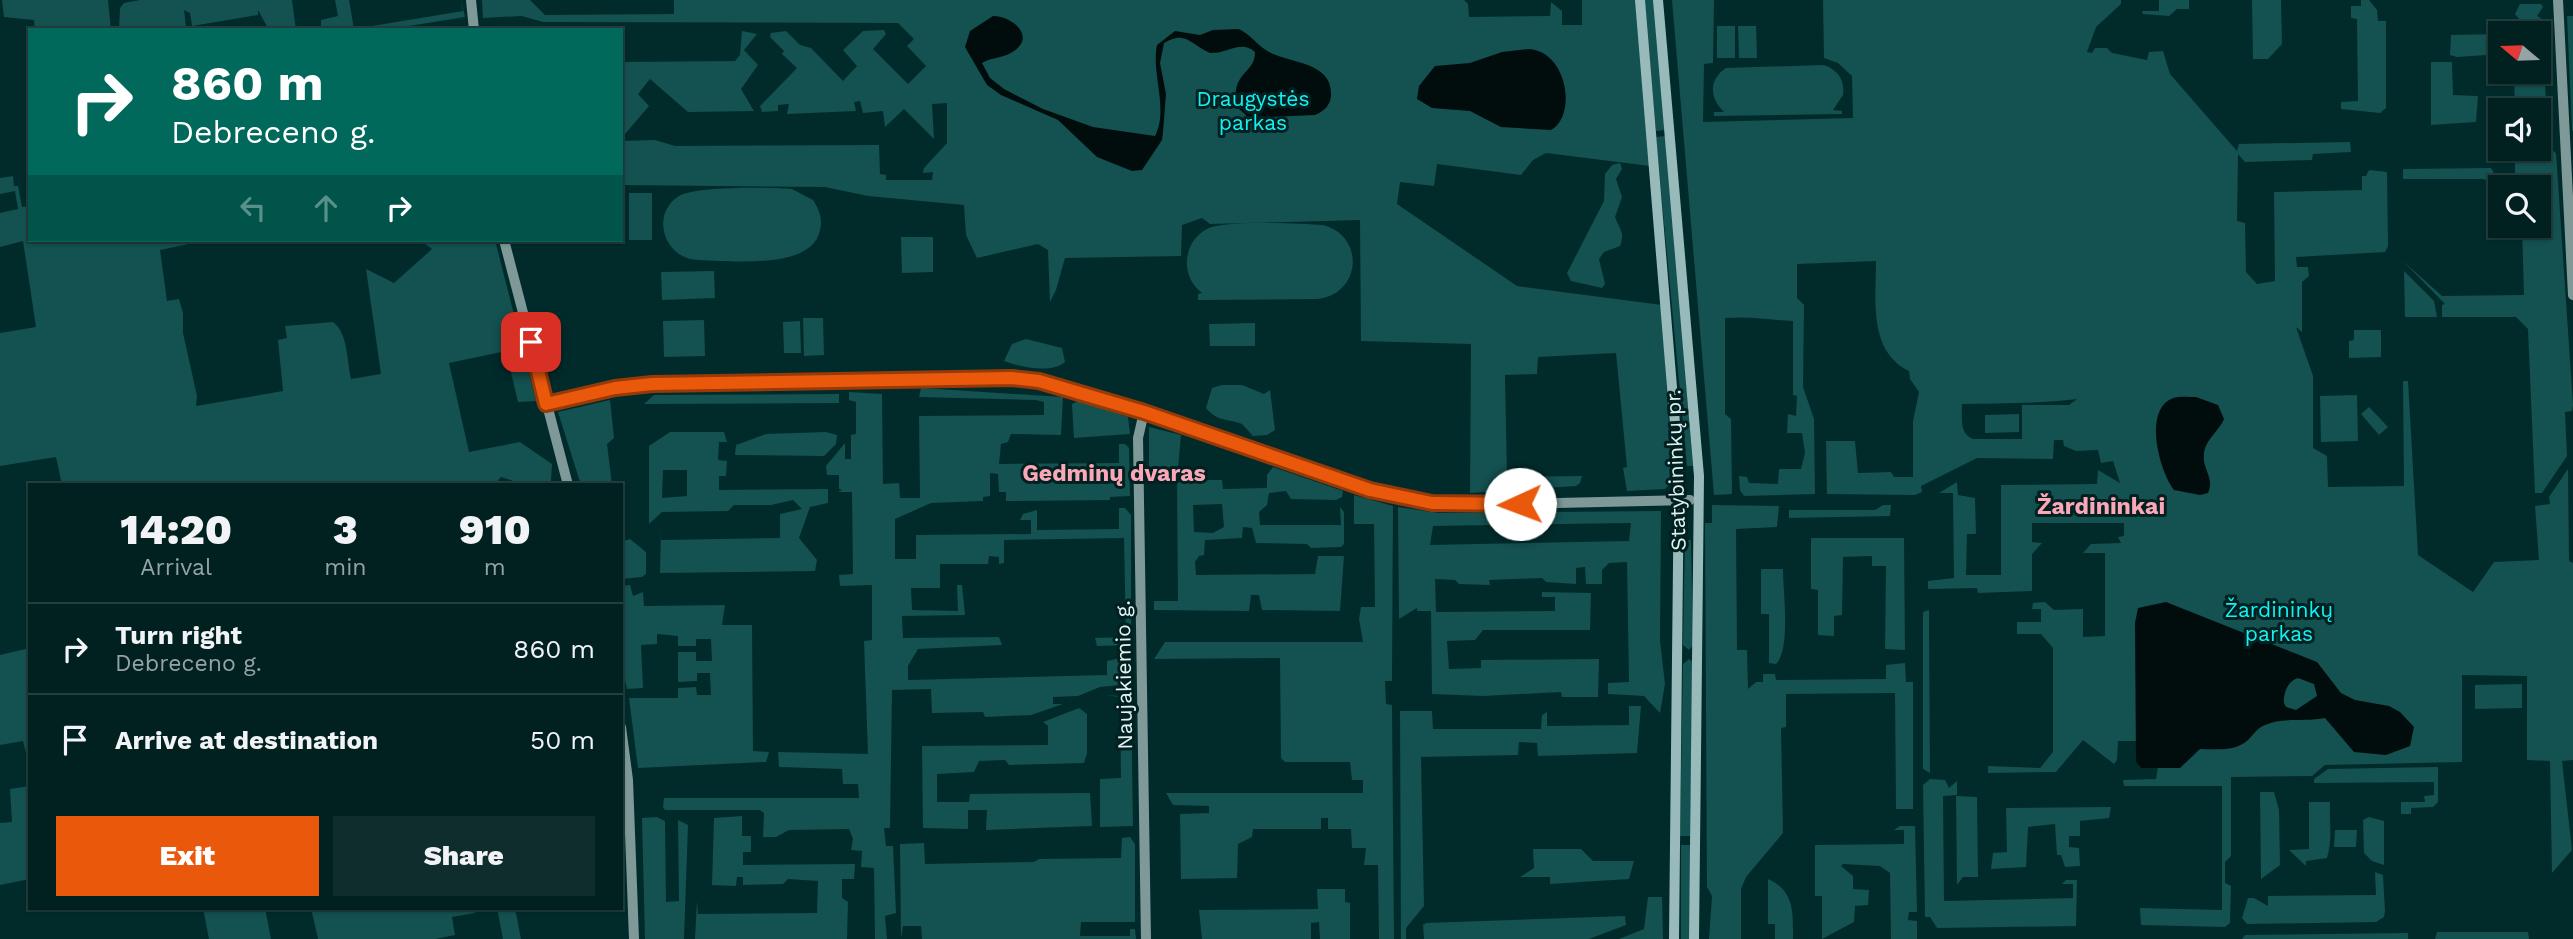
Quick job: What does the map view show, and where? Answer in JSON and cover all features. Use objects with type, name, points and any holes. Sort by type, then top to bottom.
[{"type":"main road","name":"Statybininkų pr.","points":[[1640,0],[1685,500],[1678,659],[1674,939]]},
{"type":"main road","name":"Statybininkų pr.","points":[[1658,0],[1699,476],[1694,939]]},
{"type":"main road","points":[[1678,659],[1688,655],[1699,659]]},
{"type":"street","points":[[471,0],[474,28]]},
{"type":"street","points":[[2558,0],[2573,295]]},
{"type":"street","points":[[505,242],[567,483]]},
{"type":"street","points":[[546,404],[615,388],[652,384],[1012,378],[1067,387],[1370,490],[1432,503],[1471,505],[1685,500]]},
{"type":"street","name":"Naujakiemio g.","points":[[1144,412],[1139,442],[1146,939]]},
{"type":"street","points":[[623,744],[630,803],[634,939]]},
{"type":"green space","points":[[2,0],[108,0],[111,28],[35,28],[34,20],[4,17]]},
{"type":"green space","points":[[140,0],[292,0],[296,28],[268,28],[258,10],[258,15],[192,26],[190,13],[184,10],[186,27],[119,28],[120,8],[124,3]]},
{"type":"green space","points":[[335,0],[349,0],[354,28],[321,28],[321,20],[338,16]]},
{"type":"green space","points":[[461,0],[465,17],[396,28],[360,28],[463,11]]},
{"type":"green space","name":"Draugystės parkas","points":[[482,0],[530,0],[545,15],[674,14],[674,0],[1464,0],[1468,4],[1469,17],[1550,16],[1551,2],[1562,11],[1562,25],[1582,25],[1582,0],[1636,0],[1650,166],[1546,153],[1533,160],[1521,175],[1437,164],[1434,186],[1400,182],[1397,204],[1517,286],[1662,305],[1672,482],[1665,489],[1627,491],[1623,468],[1627,467],[1616,353],[1538,357],[1537,374],[1505,375],[1507,477],[1582,476],[1580,483],[1576,486],[1470,493],[1471,344],[1361,341],[1360,220],[1210,224],[1202,218],[1182,225],[1181,256],[1065,258],[1050,302],[1048,250],[1038,244],[977,258],[966,235],[964,205],[868,196],[825,187],[623,185],[623,141],[655,140],[675,146],[879,145],[880,174],[886,175],[886,180],[932,180],[933,172],[923,173],[924,168],[947,143],[947,103],[932,104],[934,139],[904,109],[885,127],[883,111],[863,113],[860,101],[854,102],[856,111],[787,114],[789,104],[778,105],[778,111],[762,112],[760,106],[797,68],[782,54],[784,51],[770,37],[771,33],[786,31],[800,45],[811,48],[843,81],[857,66],[843,50],[863,31],[884,30],[886,34],[873,49],[908,84],[926,66],[907,46],[914,39],[898,23],[543,22],[522,16],[483,18]]},
{"type":"green space","points":[[1644,0],[1654,0],[1665,130],[1656,131]]},
{"type":"green space","name":"Žardininkų parkas","points":[[1672,0],[1714,0],[1713,63],[1704,64],[1703,122],[1853,118],[1852,76],[1838,63],[1824,58],[1823,0],[2121,0],[2121,4],[2096,27],[2087,52],[2092,53],[2095,48],[2107,48],[2112,53],[2147,60],[2149,52],[2163,51],[2170,74],[2237,151],[2239,144],[2350,142],[2351,152],[2313,154],[2312,160],[2245,162],[2238,154],[2237,221],[2245,223],[2246,272],[2257,284],[2275,281],[2274,192],[2362,190],[2362,176],[2366,176],[2369,170],[2387,172],[2388,246],[2385,252],[2296,257],[2297,267],[2308,267],[2309,276],[2302,282],[2302,332],[2296,327],[2313,376],[2313,448],[2327,456],[2328,487],[2404,486],[2403,381],[2408,381],[2418,555],[2473,592],[2494,562],[2539,560],[2535,506],[2550,504],[2549,497],[2568,469],[2569,561],[2573,563],[2573,760],[2562,761],[2572,850],[2552,873],[2550,761],[2527,760],[2527,676],[2462,675],[2462,762],[2325,765],[2312,776],[2231,777],[2231,856],[2225,862],[2225,883],[2231,886],[2230,923],[2225,927],[2141,925],[2140,908],[2222,910],[2222,786],[2124,786],[2123,780],[2156,779],[2158,767],[2141,768],[2136,762],[2136,741],[2118,741],[2117,760],[2114,764],[2083,740],[2056,772],[1988,773],[1988,766],[2040,768],[2053,752],[2053,648],[2041,634],[2017,634],[2017,622],[2041,622],[2041,609],[2032,609],[2033,603],[2045,602],[2054,610],[2083,609],[2083,637],[2105,636],[2105,553],[2083,553],[2091,544],[2121,543],[2118,537],[2124,536],[2124,523],[2032,523],[2032,542],[2042,543],[2032,554],[2032,591],[1978,593],[1977,588],[1928,589],[1928,581],[1954,578],[1953,493],[1939,493],[1957,482],[1958,495],[1975,498],[1976,534],[1967,534],[1966,575],[2001,575],[2001,485],[2097,484],[2098,470],[2120,483],[2113,461],[2101,463],[2098,450],[2076,451],[2064,446],[2063,440],[2054,440],[2053,459],[1977,458],[1921,486],[1922,492],[1915,495],[1827,494],[1826,441],[1855,441],[1858,473],[1891,472],[1894,477],[1913,477],[1913,421],[1919,392],[1910,379],[1909,371],[1896,362],[1881,338],[1876,308],[1876,261],[1797,264],[1797,298],[1804,305],[1803,387],[1814,419],[1815,494],[1744,496],[1740,490],[1739,476],[1747,477],[1749,483],[1778,484],[1779,469],[1801,469],[1805,453],[1802,433],[1787,433],[1788,414],[1796,416],[1797,396],[1793,395],[1793,321],[1725,318],[1725,414],[1731,419],[1732,494],[1714,495]],"holes":[[[2077,399],[2069,405],[2022,405],[2022,439],[1973,439],[1965,433],[1962,424],[1962,404]]]},
{"type":"green space","points":[[2159,0],[2189,0],[2189,9],[2177,9],[2169,16],[2143,14],[2142,11],[2159,11]]},
{"type":"green space","points":[[2252,0],[2281,0],[2282,44],[2268,59],[2253,59]]},
{"type":"green space","points":[[2361,0],[2369,0],[2377,10],[2378,21],[2386,21],[2386,108],[2380,113],[2341,109],[2341,102],[2358,101],[2357,19],[2351,18],[2351,6],[2361,6]]},
{"type":"green space","points":[[2520,4],[2541,4],[2543,7],[2537,16],[2543,21],[2521,21],[2515,14]]},
{"type":"green space","points":[[2567,16],[2573,16],[2573,131],[2572,130]]},
{"type":"green space","points":[[1717,26],[1735,26],[1735,58],[1717,58]]},
{"type":"green space","points":[[1738,26],[1756,26],[1757,58],[1739,58]]},
{"type":"green space","points":[[742,31],[757,34],[744,50],[758,65],[741,89],[754,111],[688,112],[650,79],[638,94],[649,106],[623,134],[623,62],[735,61],[740,55]]},
{"type":"green space","points":[[2488,34],[2488,55],[2450,55],[2451,35]]},
{"type":"green space","points":[[2431,62],[2452,62],[2453,95],[2478,96],[2476,122],[2431,125]]},
{"type":"green space","points":[[1824,65],[1837,73],[1842,80],[1843,95],[1833,110],[1842,111],[1842,114],[1714,116],[1714,112],[1724,112],[1716,101],[1713,89],[1716,78],[1726,68]]},
{"type":"green space","points":[[2514,84],[2545,84],[2546,98],[2515,98]]},
{"type":"green space","points":[[1666,136],[1693,466],[1687,466],[1656,137]]},
{"type":"green space","points":[[2551,149],[2556,153],[2573,405],[2572,411],[2565,412],[2567,456],[2542,493],[2535,493],[2528,329],[2516,317],[2442,317],[2442,305],[2445,304],[2403,261],[2442,296],[2524,295],[2522,238],[2551,238],[2551,175],[2515,175],[2515,161],[2551,161]]},
{"type":"green space","points":[[1620,163],[1622,169],[1616,179],[1622,197],[1615,217],[1622,237],[1620,246],[1604,252],[1599,259],[1605,284],[1602,288],[1571,281],[1567,273],[1604,201],[1605,174],[1612,165]]},
{"type":"green space","points":[[2491,168],[2495,175],[2488,175],[2488,183],[2484,179],[2403,179],[2403,169]]},
{"type":"green space","points":[[13,176],[22,207],[28,206],[28,242],[198,242],[160,250],[167,301],[179,299],[183,313],[183,333],[197,396],[196,406],[283,391],[278,340],[287,338],[285,326],[333,322],[342,333],[351,379],[381,374],[366,269],[394,283],[432,249],[423,242],[496,242],[536,401],[518,402],[506,351],[449,363],[469,452],[520,442],[552,464],[551,481],[520,483],[501,477],[496,483],[62,483],[56,457],[0,466],[0,333],[36,327],[23,241],[0,247],[0,213],[18,209],[15,191],[0,194],[0,178]]},
{"type":"green space","points":[[792,189],[813,200],[821,218],[820,230],[814,243],[803,252],[769,260],[699,260],[677,253],[665,235],[665,214],[670,204],[679,196],[700,190]]},
{"type":"green space","points":[[629,193],[652,193],[652,240],[629,240]]},
{"type":"green space","points":[[1246,223],[1323,225],[1337,231],[1352,252],[1350,277],[1343,287],[1332,295],[1317,299],[1198,300],[1198,294],[1202,293],[1190,279],[1187,260],[1193,242],[1207,229]]},
{"type":"green space","points":[[901,237],[933,237],[933,272],[902,273]]},
{"type":"green space","points":[[714,271],[715,298],[662,300],[661,272]]},
{"type":"green space","points":[[2404,271],[2434,301],[2437,317],[2405,317]]},
{"type":"green space","points":[[803,318],[823,318],[824,355],[804,356]]},
{"type":"green space","points":[[704,320],[705,356],[664,357],[663,321]]},
{"type":"green space","points":[[800,321],[801,353],[784,353],[783,322]]},
{"type":"green space","points":[[1255,323],[1255,346],[1210,346],[1209,324]]},
{"type":"green space","points":[[2354,330],[2381,330],[2381,357],[2349,358],[2349,341],[2354,340]]},
{"type":"green space","points":[[1026,339],[1062,348],[1065,362],[1044,369],[1004,361],[1012,344]]},
{"type":"green space","points":[[1242,385],[1264,394],[1270,390],[1275,430],[1267,435],[1253,436],[1242,424],[1218,418],[1210,412],[1206,408],[1212,388]]},
{"type":"green space","points":[[921,388],[1063,397],[1061,435],[1011,434],[1008,442],[1001,444],[999,464],[1119,463],[1119,444],[1125,444],[1129,448],[1130,496],[1110,497],[1110,500],[1006,501],[1006,492],[999,492],[998,474],[990,473],[990,496],[983,497],[983,501],[931,503],[895,519],[895,559],[916,559],[916,535],[1031,534],[1031,520],[1020,520],[1023,514],[1037,510],[1037,530],[1119,529],[1119,508],[1125,508],[1131,515],[1131,645],[1097,646],[1095,638],[1126,637],[1124,538],[1004,540],[1004,563],[999,564],[999,557],[989,556],[988,564],[940,564],[940,588],[911,588],[912,610],[958,611],[957,585],[962,585],[965,615],[902,616],[903,638],[999,637],[1002,645],[918,649],[908,666],[908,680],[1107,675],[1107,661],[1130,656],[1132,684],[1100,687],[1078,696],[1053,697],[1053,704],[1063,704],[1031,715],[985,717],[983,712],[932,713],[931,689],[892,690],[890,828],[884,828],[886,846],[893,846],[896,913],[885,916],[887,939],[875,939],[874,868],[861,867],[862,851],[851,850],[853,839],[849,829],[789,830],[776,837],[763,837],[764,813],[760,810],[665,810],[663,807],[664,798],[859,798],[858,784],[843,784],[842,769],[779,767],[778,752],[868,754],[864,641],[872,640],[872,585],[840,586],[839,575],[853,574],[852,492],[838,492],[842,490],[839,489],[839,475],[827,475],[826,466],[845,443],[845,459],[851,459],[851,435],[856,434],[856,402],[849,400],[849,392],[882,394],[883,484],[899,483],[900,498],[920,498],[919,416],[1044,415],[1044,402],[1036,400],[919,397]]},
{"type":"green space","points":[[839,394],[839,403],[644,404],[654,395]]},
{"type":"green space","points":[[2357,395],[2358,441],[2321,442],[2320,396]]},
{"type":"green space","points":[[610,400],[614,438],[607,444],[612,483],[580,483],[558,412]]},
{"type":"green space","points":[[1079,401],[1128,417],[1130,434],[1074,438],[1072,404]]},
{"type":"green space","points":[[2369,407],[2388,427],[2379,435],[2361,414]]},
{"type":"green space","points":[[2019,414],[2019,432],[1985,433],[1985,415]]},
{"type":"green space","points":[[1149,427],[1181,435],[1177,480],[1222,480],[1223,489],[1267,488],[1267,475],[1273,467],[1343,491],[1342,497],[1336,500],[1291,499],[1286,491],[1269,493],[1267,505],[1259,512],[1260,525],[1341,525],[1340,507],[1344,512],[1344,544],[1341,547],[1311,548],[1307,544],[1256,543],[1252,528],[1243,527],[1242,538],[1205,540],[1204,555],[1199,556],[1195,562],[1196,575],[1315,574],[1318,556],[1344,556],[1340,611],[1262,610],[1259,595],[1251,595],[1249,611],[1154,610],[1154,601],[1178,601],[1177,481],[1149,482]],"holes":[[[1222,504],[1224,527],[1213,533],[1194,532],[1193,505]]]},
{"type":"green space","points":[[670,432],[724,432],[727,442],[719,442],[718,460],[727,461],[726,476],[719,476],[719,490],[828,489],[828,503],[810,507],[799,538],[817,560],[815,571],[660,573],[661,525],[661,540],[780,538],[780,514],[802,509],[793,500],[771,505],[734,505],[728,511],[662,512],[649,524],[649,446]],"holes":[[[663,470],[687,470],[687,496],[662,498]]]},
{"type":"green space","points":[[826,432],[837,435],[836,444],[824,456],[735,455],[736,445],[766,434]]},
{"type":"green space","points":[[1354,495],[1393,506],[1392,681],[1385,681],[1386,704],[1392,705],[1394,939],[1379,939],[1378,865],[1364,865],[1366,848],[1352,848],[1351,829],[1328,829],[1328,818],[1321,818],[1321,829],[1253,829],[1252,837],[1238,844],[1237,878],[1181,879],[1180,814],[1209,813],[1209,806],[1173,805],[1166,793],[1363,793],[1363,780],[1352,780],[1350,762],[1285,762],[1281,758],[1280,658],[1154,659],[1165,642],[1363,642],[1359,619],[1361,607],[1375,607],[1374,524],[1354,524]]},
{"type":"green space","points":[[1712,505],[1779,506],[1777,527],[1736,529],[1737,650],[1747,650],[1748,689],[1756,682],[1763,682],[1763,674],[1775,674],[1776,680],[1886,679],[1886,665],[1905,663],[1906,682],[1913,682],[1913,809],[1896,809],[1895,693],[1786,694],[1786,727],[1781,728],[1783,833],[1746,877],[1741,889],[1741,939],[1709,939],[1712,896],[1707,887],[1705,523],[1712,523]]},
{"type":"green space","points":[[1883,505],[1891,505],[1890,516],[1789,518],[1789,510],[1875,510]]},
{"type":"green space","points":[[1398,507],[1439,513],[1661,511],[1660,641],[1665,684],[1660,713],[1644,696],[1608,694],[1608,683],[1629,682],[1627,562],[1609,563],[1602,570],[1602,584],[1586,584],[1585,567],[1576,568],[1576,584],[1546,582],[1542,578],[1489,580],[1490,585],[1459,584],[1455,580],[1435,579],[1436,612],[1555,611],[1555,597],[1542,597],[1542,592],[1591,593],[1590,630],[1483,630],[1475,640],[1447,641],[1449,669],[1481,668],[1481,660],[1599,659],[1598,697],[1562,697],[1561,692],[1483,696],[1432,694],[1431,611],[1417,611],[1417,608],[1399,619]],"holes":[[[1631,523],[1629,541],[1430,545],[1433,526]]]},
{"type":"green space","points":[[1811,538],[1904,538],[1905,650],[1885,649],[1886,566],[1872,566],[1872,556],[1843,557],[1842,615],[1834,616],[1834,636],[1818,635],[1818,590],[1811,589]]},
{"type":"green space","points":[[630,539],[646,552],[646,574],[642,577],[623,579],[623,541]]},
{"type":"green space","points":[[1685,540],[1691,540],[1693,645],[1689,650],[1683,645]]},
{"type":"green space","points":[[1761,569],[1783,569],[1785,633],[1781,657],[1776,664],[1769,663],[1769,614],[1761,614]]},
{"type":"green space","points":[[630,585],[633,596],[643,592],[644,606],[725,605],[722,625],[752,625],[753,751],[769,752],[766,762],[638,768],[629,698],[678,698],[678,688],[696,687],[697,695],[711,695],[710,673],[697,673],[697,681],[678,682],[678,652],[696,652],[696,661],[712,661],[711,639],[696,639],[696,646],[678,646],[678,636],[657,634],[657,644],[641,645],[643,688],[627,689],[623,672],[623,586]]},
{"type":"green space","points":[[1929,610],[1930,773],[1923,769],[1923,612]]},
{"type":"green space","points":[[28,648],[28,757],[23,741],[0,745],[0,655]]},
{"type":"green space","points":[[1689,659],[1693,662],[1690,836],[1680,836],[1683,664]]},
{"type":"green space","points":[[2522,684],[2522,708],[2475,709],[2475,685]]},
{"type":"green space","points":[[1105,695],[1131,697],[1133,826],[1100,827],[1100,779],[1121,778],[1120,697]]},
{"type":"green space","points":[[1629,706],[1641,706],[1637,753],[1538,756],[1537,743],[1519,742],[1518,755],[1421,757],[1424,906],[1406,928],[1406,939],[1401,939],[1400,711],[1432,711],[1433,729],[1541,729],[1542,715],[1547,712],[1547,726],[1629,725]]},
{"type":"green space","points":[[1079,708],[1087,714],[1087,753],[1084,763],[1009,765],[1005,760],[979,761],[974,772],[937,774],[937,802],[969,802],[970,794],[1090,793],[1092,826],[986,830],[987,810],[968,810],[968,829],[923,828],[922,746],[1048,745],[1048,726],[1043,722]]},
{"type":"green space","points":[[2438,767],[2438,802],[2433,807],[2411,808],[2411,814],[2401,814],[2401,802],[2425,802],[2424,796],[2434,795],[2434,782],[2314,783],[2314,779],[2328,769]]},
{"type":"green space","points":[[1930,779],[1945,780],[1949,788],[1957,781],[1957,795],[1943,796],[1944,901],[2073,898],[2073,884],[2062,884],[2066,880],[2077,880],[2076,926],[1937,928],[1930,917],[1925,917],[1923,785]]},
{"type":"green space","points":[[28,786],[28,879],[0,885],[0,823],[12,822],[10,789]]},
{"type":"green space","points":[[2260,792],[2274,792],[2279,810],[2280,865],[2261,879]]},
{"type":"green space","points":[[1956,796],[1977,797],[1978,877],[1963,877],[1957,885]]},
{"type":"green space","points":[[2309,802],[2330,802],[2330,837],[2327,858],[2306,861],[2306,866],[2289,850],[2309,849]]},
{"type":"green space","points":[[2111,807],[2109,818],[2080,821],[2080,836],[2069,836],[2069,847],[2079,848],[2080,866],[2065,867],[2061,855],[2057,855],[2055,824],[2028,827],[2026,867],[1991,869],[1993,853],[2007,852],[2006,808]]},
{"type":"green space","points":[[742,816],[742,836],[751,836],[751,852],[743,852],[743,865],[855,864],[854,879],[842,879],[842,898],[848,902],[847,939],[695,939],[697,901],[698,914],[817,913],[818,881],[788,879],[783,884],[743,885],[743,877],[737,877],[736,886],[712,885],[714,818]]},
{"type":"green space","points":[[657,817],[665,821],[666,902],[679,901],[678,820],[688,825],[684,939],[645,939],[642,818]]},
{"type":"green space","points":[[2369,817],[2384,821],[2384,865],[2372,861],[2364,853],[2363,820]]},
{"type":"green space","points":[[1900,826],[1915,826],[1917,912],[1909,912],[1908,920],[1917,921],[1917,939],[1891,939],[1890,873],[1880,866],[1843,864],[1841,866],[1853,876],[1853,889],[1869,890],[1868,905],[1855,906],[1854,922],[1822,939],[1822,896],[1815,896],[1815,845],[1904,844],[1904,830],[1894,830]]},
{"type":"green space","points":[[2335,830],[2357,830],[2356,847],[2334,847]]},
{"type":"green space","points":[[1130,837],[1135,844],[1135,922],[1081,922],[1080,936],[1130,936],[1130,929],[1135,929],[1136,939],[922,939],[921,926],[903,926],[901,939],[900,844],[924,843],[925,864],[1034,862],[1039,859],[1121,858],[1122,838]]},
{"type":"green space","points":[[1681,845],[1691,845],[1689,939],[1681,939]]},
{"type":"green space","points":[[1533,849],[1581,849],[1593,861],[1634,861],[1629,879],[1550,884],[1550,877],[1520,877],[1534,868]]},
{"type":"green space","points":[[2375,872],[2383,875],[2385,911],[2384,917],[2376,922],[2247,924],[2242,918],[2248,898],[2254,898],[2268,906],[2268,896],[2376,895]]},
{"type":"green space","points":[[1768,879],[1788,896],[1792,912],[1793,939],[1775,939],[1775,924],[1768,924]]},
{"type":"green space","points":[[1317,889],[1345,889],[1345,902],[1350,903],[1350,939],[1320,939],[1319,922],[1311,923],[1311,939],[1202,939],[1199,910],[1318,909]]},
{"type":"green space","points":[[1648,897],[1662,897],[1663,939],[1619,939],[1644,929]]},
{"type":"green space","points":[[203,910],[265,910],[271,939],[209,939]]},
{"type":"green space","points":[[311,910],[474,910],[475,913],[452,917],[455,935],[435,939],[318,939]]},
{"type":"green space","points":[[497,910],[515,910],[521,939],[503,939]]},
{"type":"green space","points":[[1625,916],[1626,925],[1589,939],[1424,939],[1423,925],[1426,923]]},
{"type":"green space","points":[[2437,932],[2528,932],[2529,939],[2435,939]]},
{"type":"green space","points":[[2408,933],[2408,939],[2242,939],[2245,935]]},
{"type":"shaded area","points":[[993,16],[1014,23],[1023,39],[1010,53],[982,63],[990,78],[1004,89],[1043,109],[1093,127],[1155,136],[1160,114],[1157,45],[1175,31],[1200,35],[1213,30],[1239,29],[1269,52],[1318,70],[1330,85],[1331,96],[1326,108],[1315,115],[1249,118],[1237,107],[1236,95],[1237,86],[1251,65],[1255,52],[1250,48],[1239,47],[1210,53],[1183,38],[1171,39],[1164,43],[1160,63],[1166,94],[1162,140],[1142,170],[1132,171],[1097,157],[1058,120],[1001,95],[987,85],[965,47],[970,31]]},
{"type":"shaded area","points":[[1529,49],[1542,53],[1553,61],[1564,85],[1564,112],[1559,123],[1551,130],[1501,127],[1470,111],[1432,108],[1417,99],[1419,86],[1435,66],[1470,63],[1502,52]]},
{"type":"shaded area","points":[[2196,397],[2218,405],[2224,419],[2205,449],[2204,459],[2210,488],[2208,493],[2200,495],[2174,490],[2159,456],[2156,428],[2158,415],[2164,405],[2173,398]]},
{"type":"shaded area","points":[[2166,602],[2317,662],[2341,693],[2355,700],[2389,706],[2400,712],[2414,727],[2410,746],[2386,755],[2354,752],[2325,718],[2287,720],[2262,726],[2243,744],[2237,746],[2200,749],[2180,768],[2141,768],[2136,762],[2135,623],[2138,608]],"holes":[[[2298,678],[2314,684],[2317,696],[2296,710],[2286,707],[2284,695],[2291,682]]]},
{"type":"district","name":"Gedminų dvaras","points":[[1114,473]]},
{"type":"district","name":"Žardininkai","points":[[2101,506]]},
{"type":"route","points":[[531,342],[546,404],[615,388],[652,384],[1012,378],[1074,389],[1370,490],[1432,503],[1520,504]]}]
